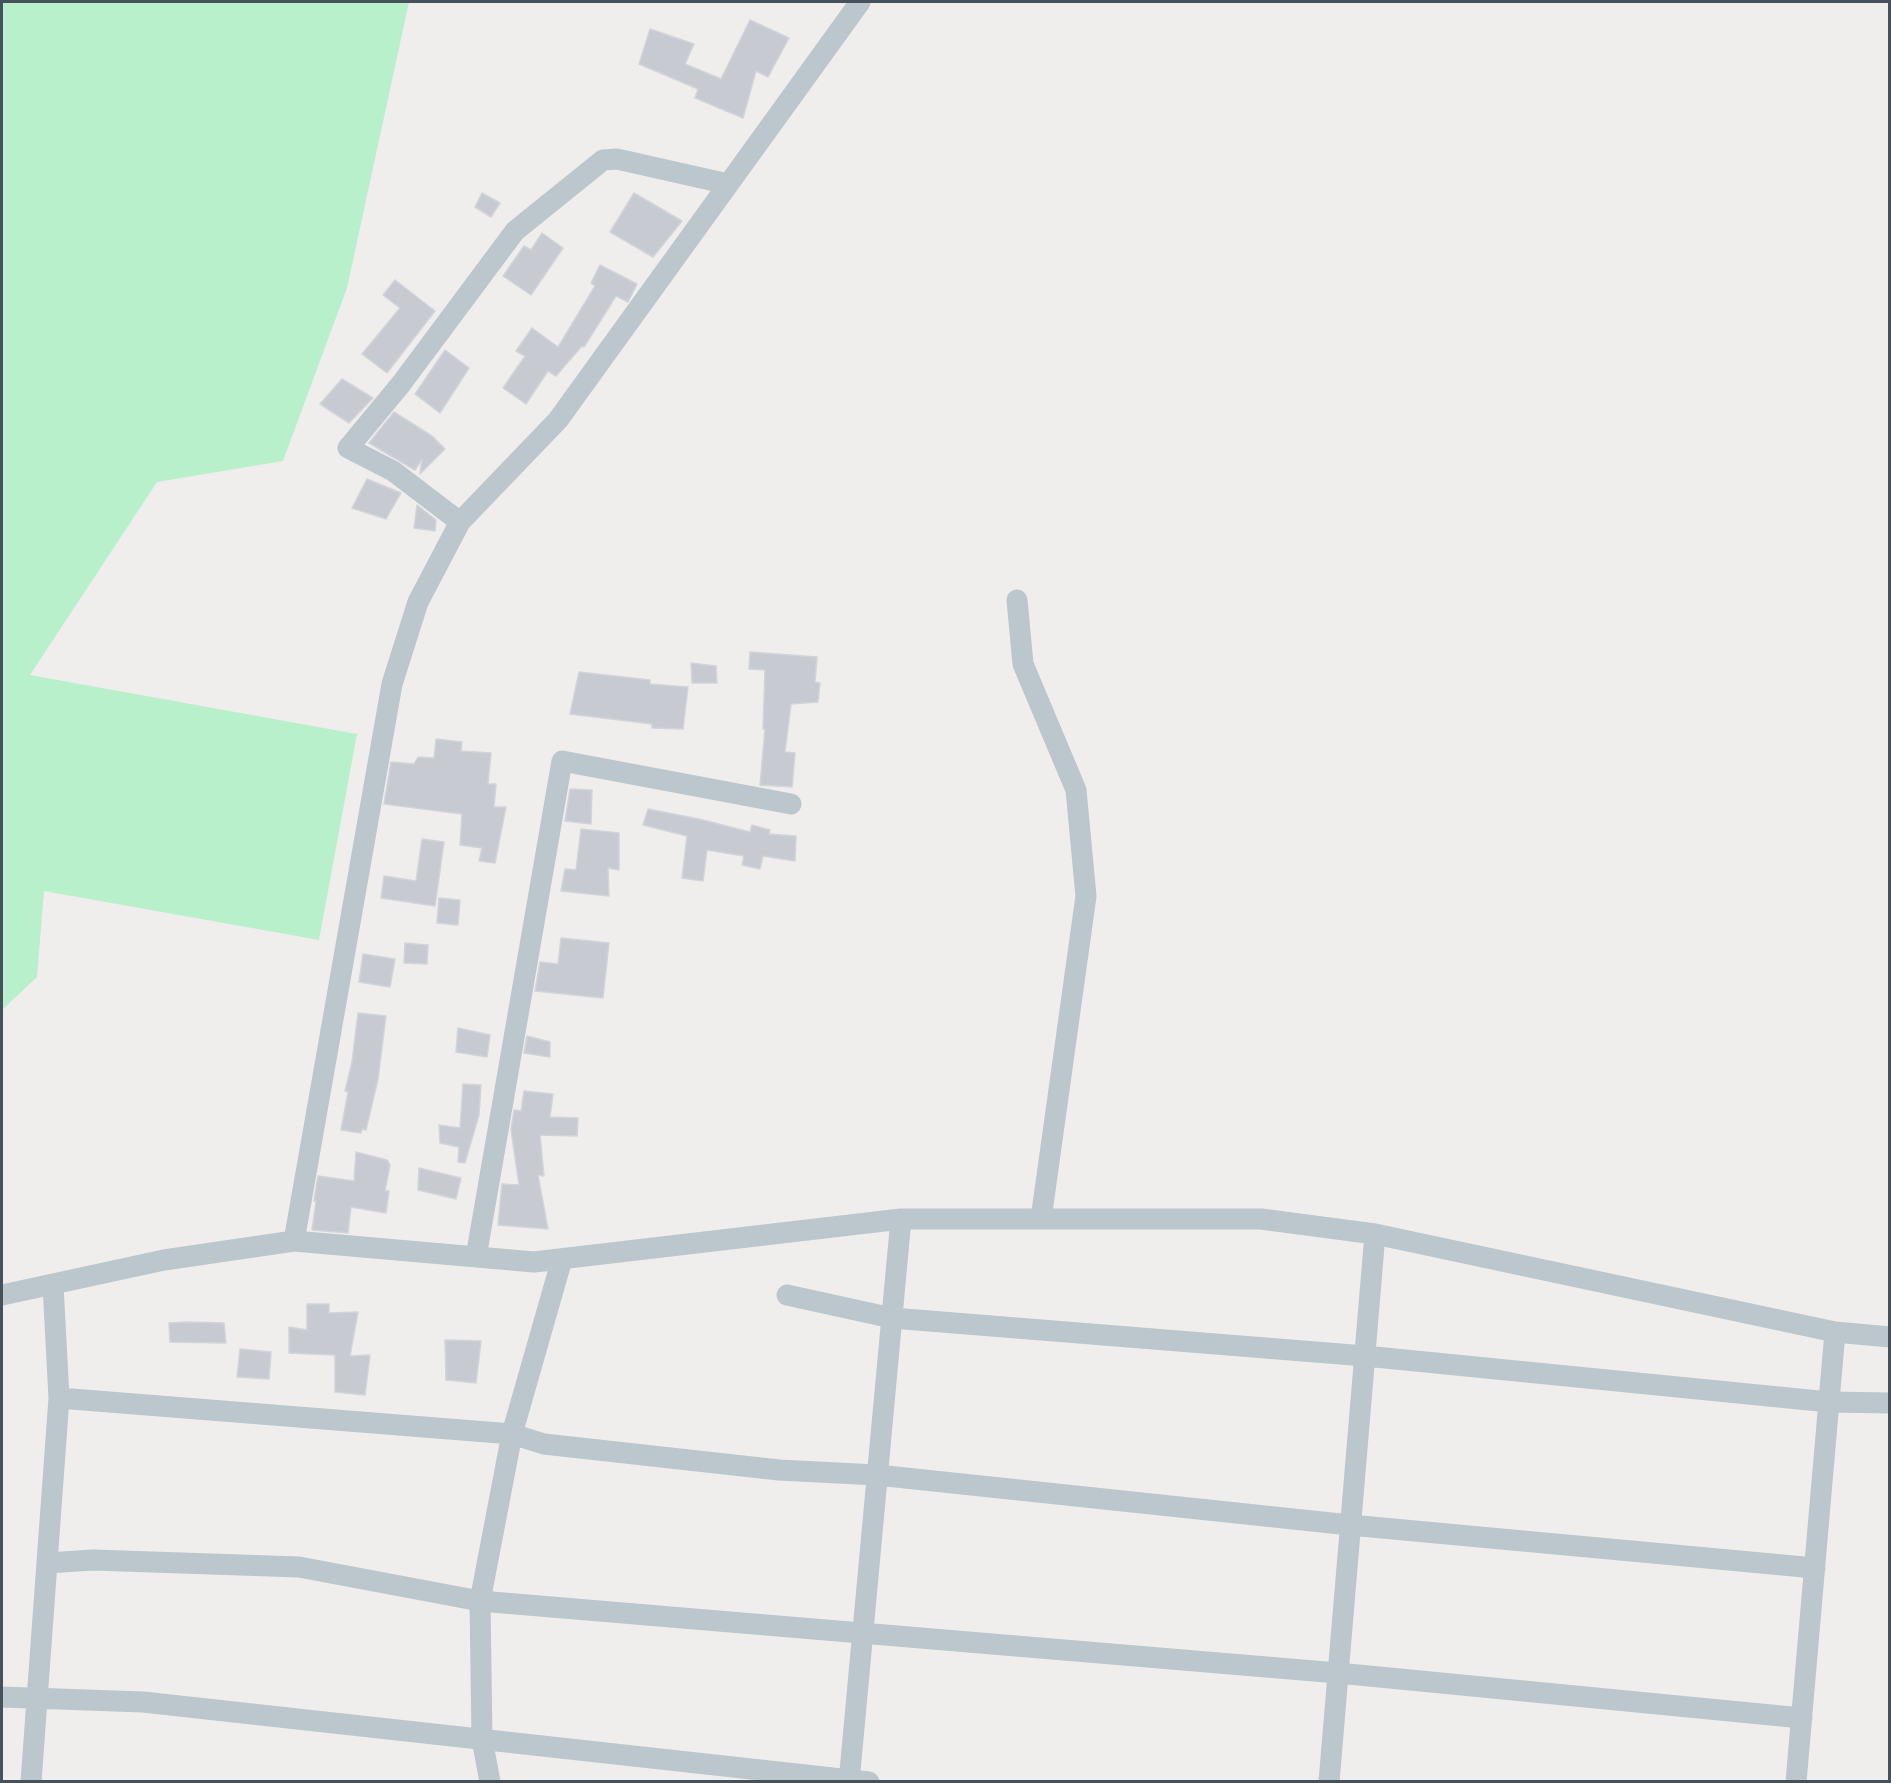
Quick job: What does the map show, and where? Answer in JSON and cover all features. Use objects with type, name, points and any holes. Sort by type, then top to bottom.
[{"type":"street","points":[[294,1241],[392,684],[418,602],[460,522],[558,420],[860,2]]},
{"type":"street","points":[[460,522],[393,471],[348,447],[401,384],[515,231],[603,160],[617,159],[728,184]]},
{"type":"street","points":[[1017,600],[1023,664],[1076,790],[1086,897],[1041,1219]]},
{"type":"street","points":[[476,1257],[562,761],[791,804]]},
{"type":"street","points":[[2,1697],[143,1702],[855,1781],[863,1632],[901,1219]]},
{"type":"street","points":[[2,1295],[164,1260],[294,1241],[534,1262],[901,1219],[1261,1219],[1375,1234],[1835,1332],[1890,1337]]},
{"type":"street","points":[[1329,1782],[1375,1234]]},
{"type":"street","points":[[490,1782],[482,1739],[480,1601],[512,1434],[562,1259]]},
{"type":"street","points":[[31,1782],[59,1398],[53,1285]]},
{"type":"street","points":[[787,1295],[892,1318],[1365,1356],[1829,1402],[1890,1403]]},
{"type":"street","points":[[1796,1782],[1835,1332]]},
{"type":"street","points":[[59,1398],[512,1434],[544,1444],[779,1470],[877,1475],[1350,1525],[1815,1568]]},
{"type":"street","points":[[47,1563],[93,1560],[299,1567],[480,1601],[1338,1673],[1802,1718]]},
{"type":"green space","points":[[2,2],[409,2],[347,288],[283,461],[157,482],[30,675],[357,734],[319,940],[44,891],[37,977],[2,1010]]},
{"type":"building","points":[[750,20],[789,38],[768,77],[756,71],[743,118],[695,98],[698,89],[639,64],[650,29],[694,44],[685,64],[721,79]]},
{"type":"building","points":[[482,193],[500,203],[491,217],[475,207]]},
{"type":"building","points":[[634,193],[682,221],[653,257],[610,232]]},
{"type":"building","points":[[542,233],[563,248],[531,295],[503,276],[524,246],[531,250]]},
{"type":"building","points":[[600,265],[637,284],[628,302],[616,296],[584,347],[582,346],[556,376],[548,371],[526,404],[503,388],[525,356],[516,351],[532,328],[558,347],[595,286],[591,283]]},
{"type":"building","points":[[395,280],[435,311],[387,373],[362,354],[400,308],[383,295]]},
{"type":"building","points":[[445,350],[469,368],[440,413],[415,394]]},
{"type":"building","points":[[342,379],[373,398],[349,423],[320,404]]},
{"type":"building","points":[[394,412],[432,436],[445,449],[420,474],[422,459],[415,470],[369,443]]},
{"type":"building","points":[[367,479],[401,493],[386,519],[352,508]]},
{"type":"building","points":[[417,505],[436,520],[435,531],[414,528]]},
{"type":"building","points":[[750,652],[817,657],[815,682],[820,683],[818,702],[791,704],[785,752],[795,753],[792,787],[760,785],[765,729],[763,729],[765,670],[749,669]]},
{"type":"building","points":[[691,663],[716,666],[717,683],[692,683]]},
{"type":"building","points":[[579,672],[650,680],[650,684],[688,687],[683,729],[652,728],[652,724],[570,714]]},
{"type":"building","points":[[436,739],[462,742],[461,751],[491,753],[488,784],[496,784],[494,807],[506,807],[495,863],[479,861],[482,848],[460,845],[462,814],[384,804],[391,762],[414,764],[418,757],[434,758]]},
{"type":"building","points":[[570,789],[592,790],[591,824],[565,821]]},
{"type":"building","points":[[648,809],[750,832],[752,825],[770,830],[769,834],[796,836],[795,861],[763,856],[760,869],[742,865],[744,856],[707,850],[703,881],[682,878],[687,836],[643,825]]},
{"type":"building","points":[[581,829],[619,833],[619,870],[608,868],[609,896],[561,891],[565,869],[576,870]]},
{"type":"building","points":[[422,839],[444,842],[435,906],[381,898],[384,876],[416,881]]},
{"type":"building","points":[[439,898],[460,900],[458,925],[437,923]]},
{"type":"building","points":[[561,938],[609,943],[603,998],[535,991],[540,962],[558,964]]},
{"type":"building","points":[[405,943],[428,945],[427,964],[404,963]]},
{"type":"building","points":[[363,954],[395,959],[390,987],[359,982]]},
{"type":"building","points":[[358,1013],[386,1016],[378,1079],[366,1130],[362,1129],[361,1133],[341,1130]]},
{"type":"building","points":[[458,1028],[490,1035],[487,1057],[456,1052]]},
{"type":"building","points":[[527,1036],[550,1042],[550,1057],[524,1053]]},
{"type":"building","points":[[463,1084],[481,1085],[479,1115],[465,1163],[458,1162],[459,1147],[440,1143],[439,1125],[460,1128]]},
{"type":"building","points":[[524,1091],[553,1094],[550,1117],[578,1118],[577,1136],[540,1135],[544,1176],[538,1175],[548,1229],[498,1225],[502,1184],[519,1185],[511,1130],[514,1110],[521,1111]]},
{"type":"building","points":[[356,1152],[387,1160],[390,1165],[385,1191],[389,1191],[386,1213],[351,1207],[348,1233],[312,1230],[318,1176],[354,1181]]},
{"type":"building","points":[[419,1168],[461,1178],[456,1199],[418,1190]]},
{"type":"building","points":[[307,1304],[329,1304],[329,1313],[358,1312],[350,1356],[370,1355],[365,1395],[335,1392],[335,1355],[289,1353],[289,1327],[307,1330]]},
{"type":"building","points":[[169,1323],[224,1323],[226,1343],[170,1342]]},
{"type":"building","points":[[445,1340],[481,1341],[476,1383],[446,1380]]},
{"type":"building","points":[[240,1349],[271,1352],[269,1379],[237,1377]]}]
